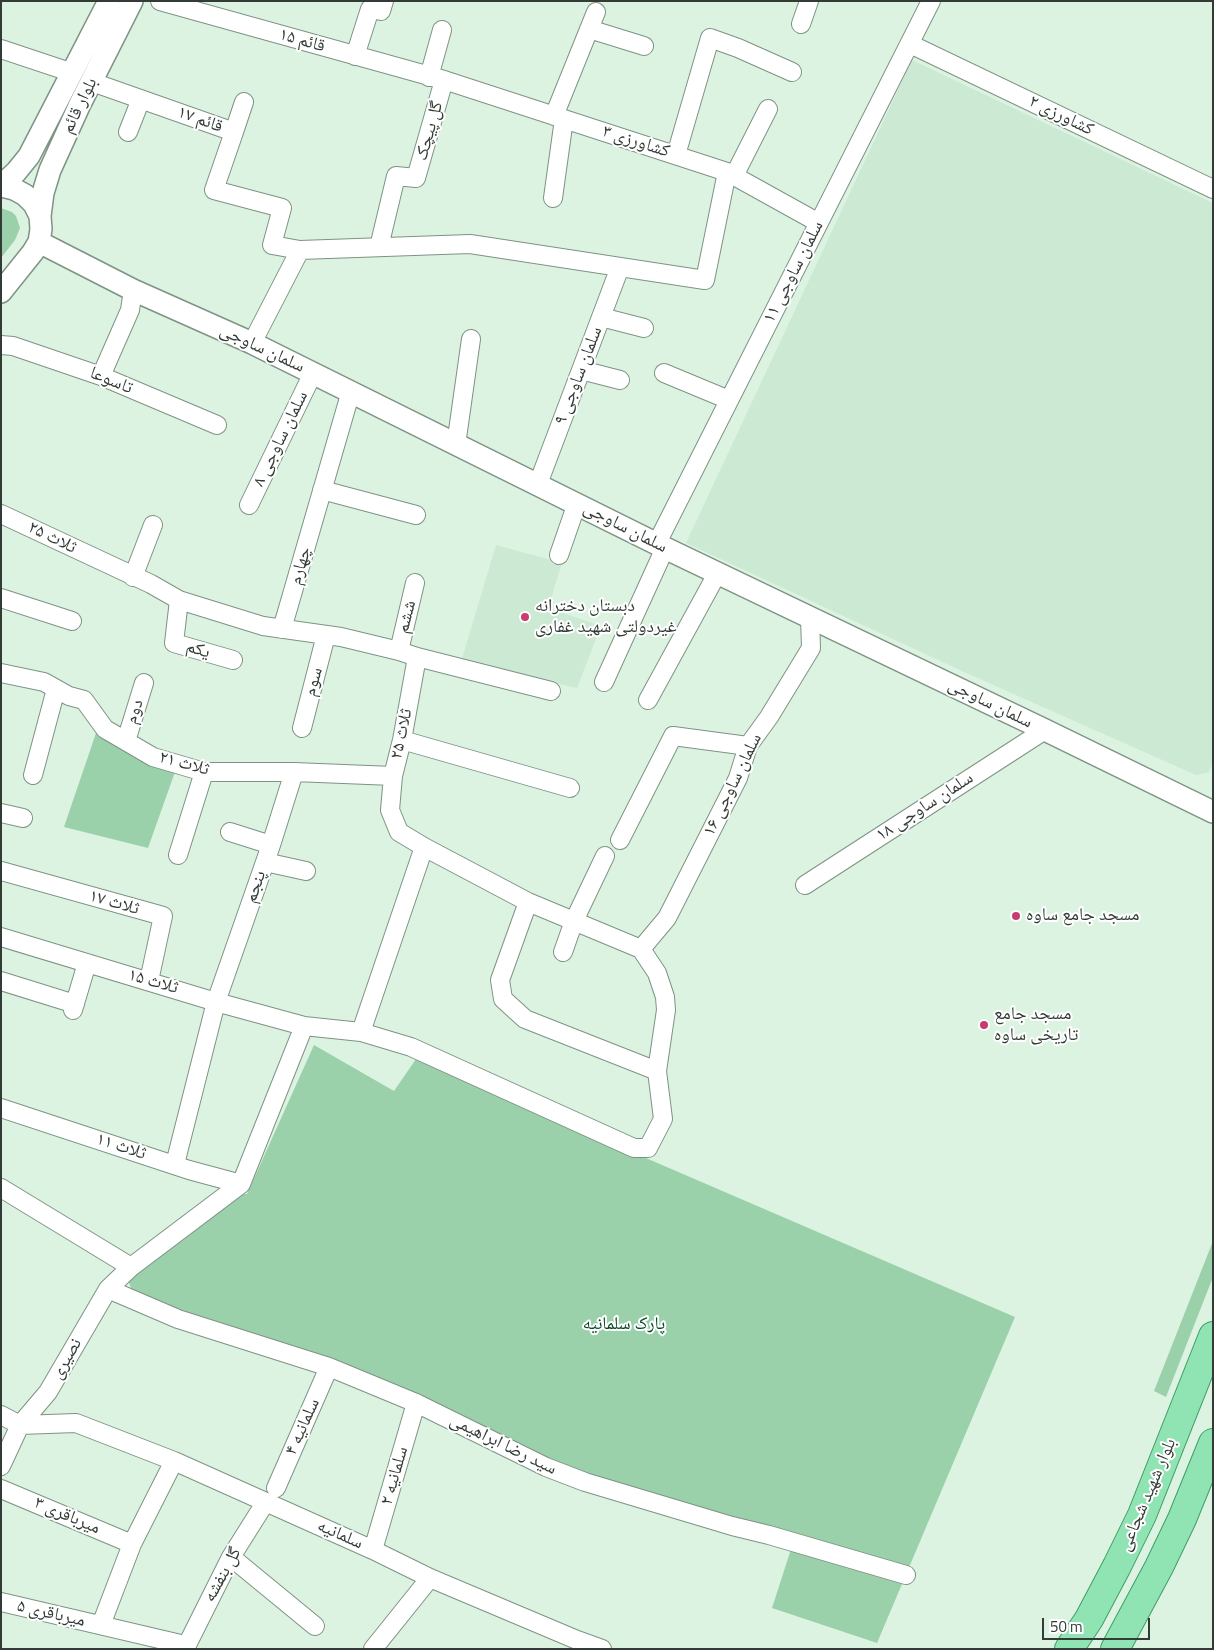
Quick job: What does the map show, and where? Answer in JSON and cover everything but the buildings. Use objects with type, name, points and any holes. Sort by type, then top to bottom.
[{"type":"main road","name":"بلوار شهید شجاعی","points":[[1069,1649],[1089,1619],[1142,1515],[1203,1385],[1211,1350]]},
{"type":"main road","points":[[1116,1649],[1159,1567],[1182,1518],[1213,1443]]},
{"type":"street","name":"بلوار قائم","points":[[39,242],[43,194],[109,1]]},
{"type":"street","name":"بلوار قائم","points":[[1,186],[29,156],[132,1]]},
{"type":"street","name":"قائم ۱۵","points":[[160,1],[212,8],[355,56],[437,78]]},
{"type":"street","points":[[355,56],[370,9],[381,11],[384,1]]},
{"type":"street","points":[[801,24],[809,1]]},
{"type":"street","name":"سلمان ساوجی ۱۱","points":[[604,682],[661,545],[729,400],[931,1]]},
{"type":"street","points":[[553,198],[559,118],[596,12]]},
{"type":"street","points":[[589,29],[644,46]]},
{"type":"street","points":[[437,78],[442,30]]},
{"type":"street","points":[[676,155],[710,38],[792,72]]},
{"type":"street","name":"کشاورزی ۲","points":[[910,44],[1213,188]]},
{"type":"street","name":"قائم ۱۷","points":[[1,49],[234,132],[214,190],[282,208],[272,245],[300,250]]},
{"type":"street","name":"کشاورزی ۳","points":[[437,78],[730,174],[819,223]]},
{"type":"street","name":"گل پیچک","points":[[380,247],[396,176],[416,178],[437,78]]},
{"type":"street","points":[[128,132],[140,99]]},
{"type":"street","points":[[234,132],[244,102]]},
{"type":"street","points":[[252,343],[300,250],[470,244],[704,280],[730,174],[768,109]]},
{"type":"street","points":[[1,186],[14,188],[25,195],[34,204],[40,216]]},
{"type":"street","points":[[1,292],[39,242]]},
{"type":"street","name":"سلمان ساوجی","points":[[39,242],[133,290],[252,343],[351,391],[456,445],[810,618],[1213,812]]},
{"type":"street","name":"سلمان ساوجی ۹","points":[[538,484],[620,267]]},
{"type":"street","points":[[101,376],[130,310],[133,290]]},
{"type":"street","points":[[601,317],[644,328]]},
{"type":"street","points":[[456,445],[471,339]]},
{"type":"street","name":"تاسوعا","points":[[1,344],[13,346],[101,376],[217,425]]},
{"type":"street","points":[[581,370],[620,380]]},
{"type":"street","name":"سلمان ساوجی ۸","points":[[249,506],[313,373]]},
{"type":"street","points":[[664,373],[729,400]]},
{"type":"street","name":"چهارم","points":[[282,629],[351,391]]},
{"type":"street","points":[[321,497],[416,515]]},
{"type":"street","points":[[559,554],[577,503]]},
{"type":"street","name":"ثلاث ۲۵","points":[[1,514],[179,600],[263,626],[326,635],[398,651],[416,657],[402,740],[393,776],[390,810],[399,832],[528,902],[641,949]]},
{"type":"street","points":[[133,577],[153,525]]},
{"type":"street","points":[[648,700],[718,572]]},
{"type":"street","name":"ششم","points":[[398,651],[415,583]]},
{"type":"street","points":[[1,598],[72,621]]},
{"type":"street","name":"یکم","points":[[179,600],[174,643],[233,660]]},
{"type":"street","name":"سلمان ساوجی ۱۶","points":[[641,949],[667,918],[738,778],[748,746],[769,717],[811,648],[810,618]]},
{"type":"street","name":"سوم","points":[[302,728],[326,635]]},
{"type":"street","points":[[416,657],[552,691]]},
{"type":"street","name":"ثلاث ۲۱","points":[[1,673],[44,682],[69,696],[84,700],[105,728],[126,741],[153,757],[204,772],[294,772],[393,776]]},
{"type":"street","name":"دوم","points":[[126,741],[144,683]]},
{"type":"street","points":[[33,775],[56,688]]},
{"type":"street","name":"سلمان ساوجی ۱۸","points":[[805,884],[1045,730]]},
{"type":"street","points":[[620,840],[673,736],[748,746]]},
{"type":"street","points":[[402,740],[570,788]]},
{"type":"street","points":[[178,855],[204,772]]},
{"type":"street","name":"پنجم","points":[[175,1164],[216,1002],[294,772]]},
{"type":"street","points":[[1,813],[23,818]]},
{"type":"street","points":[[230,832],[306,871]]},
{"type":"street","points":[[361,1032],[424,847]]},
{"type":"street","points":[[563,952],[574,921],[605,856]]},
{"type":"street","name":"ثلاث ۱۷","points":[[1,871],[163,916],[149,981]]},
{"type":"street","points":[[528,902],[500,980],[503,999],[525,1019],[657,1072],[666,1010],[665,997],[657,973],[641,949]]},
{"type":"street","name":"ثلاث ۱۵","points":[[1,937],[216,1002],[304,1026],[361,1032],[411,1047],[634,1148],[648,1148],[663,1119],[657,1072]]},
{"type":"street","points":[[1,980],[74,1007],[86,963]]},
{"type":"street","points":[[241,1184],[304,1026]]},
{"type":"street","name":"ثلاث ۱۱","points":[[1,1108],[241,1184]]},
{"type":"street","name":"نصیری","points":[[1,1466],[20,1425],[48,1392],[108,1289],[131,1267],[241,1184]]},
{"type":"street","points":[[1,1188],[131,1267]]},
{"type":"street","name":"سید رضا ابراهیمی","points":[[108,1289],[178,1319],[330,1367],[416,1403],[546,1467],[585,1482],[906,1575]]},
{"type":"street","name":"سلمانیه ۴","points":[[276,1488],[330,1367]]},
{"type":"street","name":"سلمانیه ۲","points":[[373,1550],[416,1403]]},
{"type":"street","points":[[1,1416],[20,1425]]},
{"type":"street","name":"سلمانیه","points":[[20,1425],[76,1423],[174,1460],[373,1550],[430,1578],[602,1649]]},
{"type":"street","points":[[101,1625],[132,1544],[174,1460]]},
{"type":"street","name":"میرباقری ۳","points":[[1,1489],[132,1544]]},
{"type":"street","name":"گل بنفشه","points":[[185,1647],[231,1557],[265,1502]]},
{"type":"street","points":[[231,1557],[315,1626]]},
{"type":"street","points":[[374,1649],[430,1578]]},
{"type":"street","name":"میرباقری ۵","points":[[1,1602],[185,1647]]},
{"type":"shaded area","points":[[912,60],[1213,203],[1213,763],[1209,772],[1196,775],[964,672],[686,543]]},
{"type":"shaded area","name":"دبستان دخترانه غیردولتی شهید غفاری","points":[[496,545],[562,563],[548,608],[601,626],[577,688],[461,662]]},
{"type":"green space","points":[[1,208],[12,212],[16,216],[20,228],[15,240],[1,258]]},
{"type":"green space","points":[[96,733],[139,757],[176,769],[148,848],[64,827]]},
{"type":"green space","name":"پارک سلمانیه","points":[[314,1045],[394,1091],[416,1059],[1015,1317],[877,1643],[772,1608],[793,1543],[568,1476],[400,1396],[136,1301],[125,1272],[227,1194],[247,1194]]},
{"type":"green space","points":[[1213,1241],[1213,1277],[1166,1397],[1154,1391]]},
{"type":"place","name":"دبستان دخترانه غیردولتی شهید غفاری","points":[[525,617]]},
{"type":"place","name":"مسجد جامع ساوه","points":[[1016,916]]},
{"type":"place","name":"مسجد جامع تاریخی ساوه","points":[[984,1025]]}]
